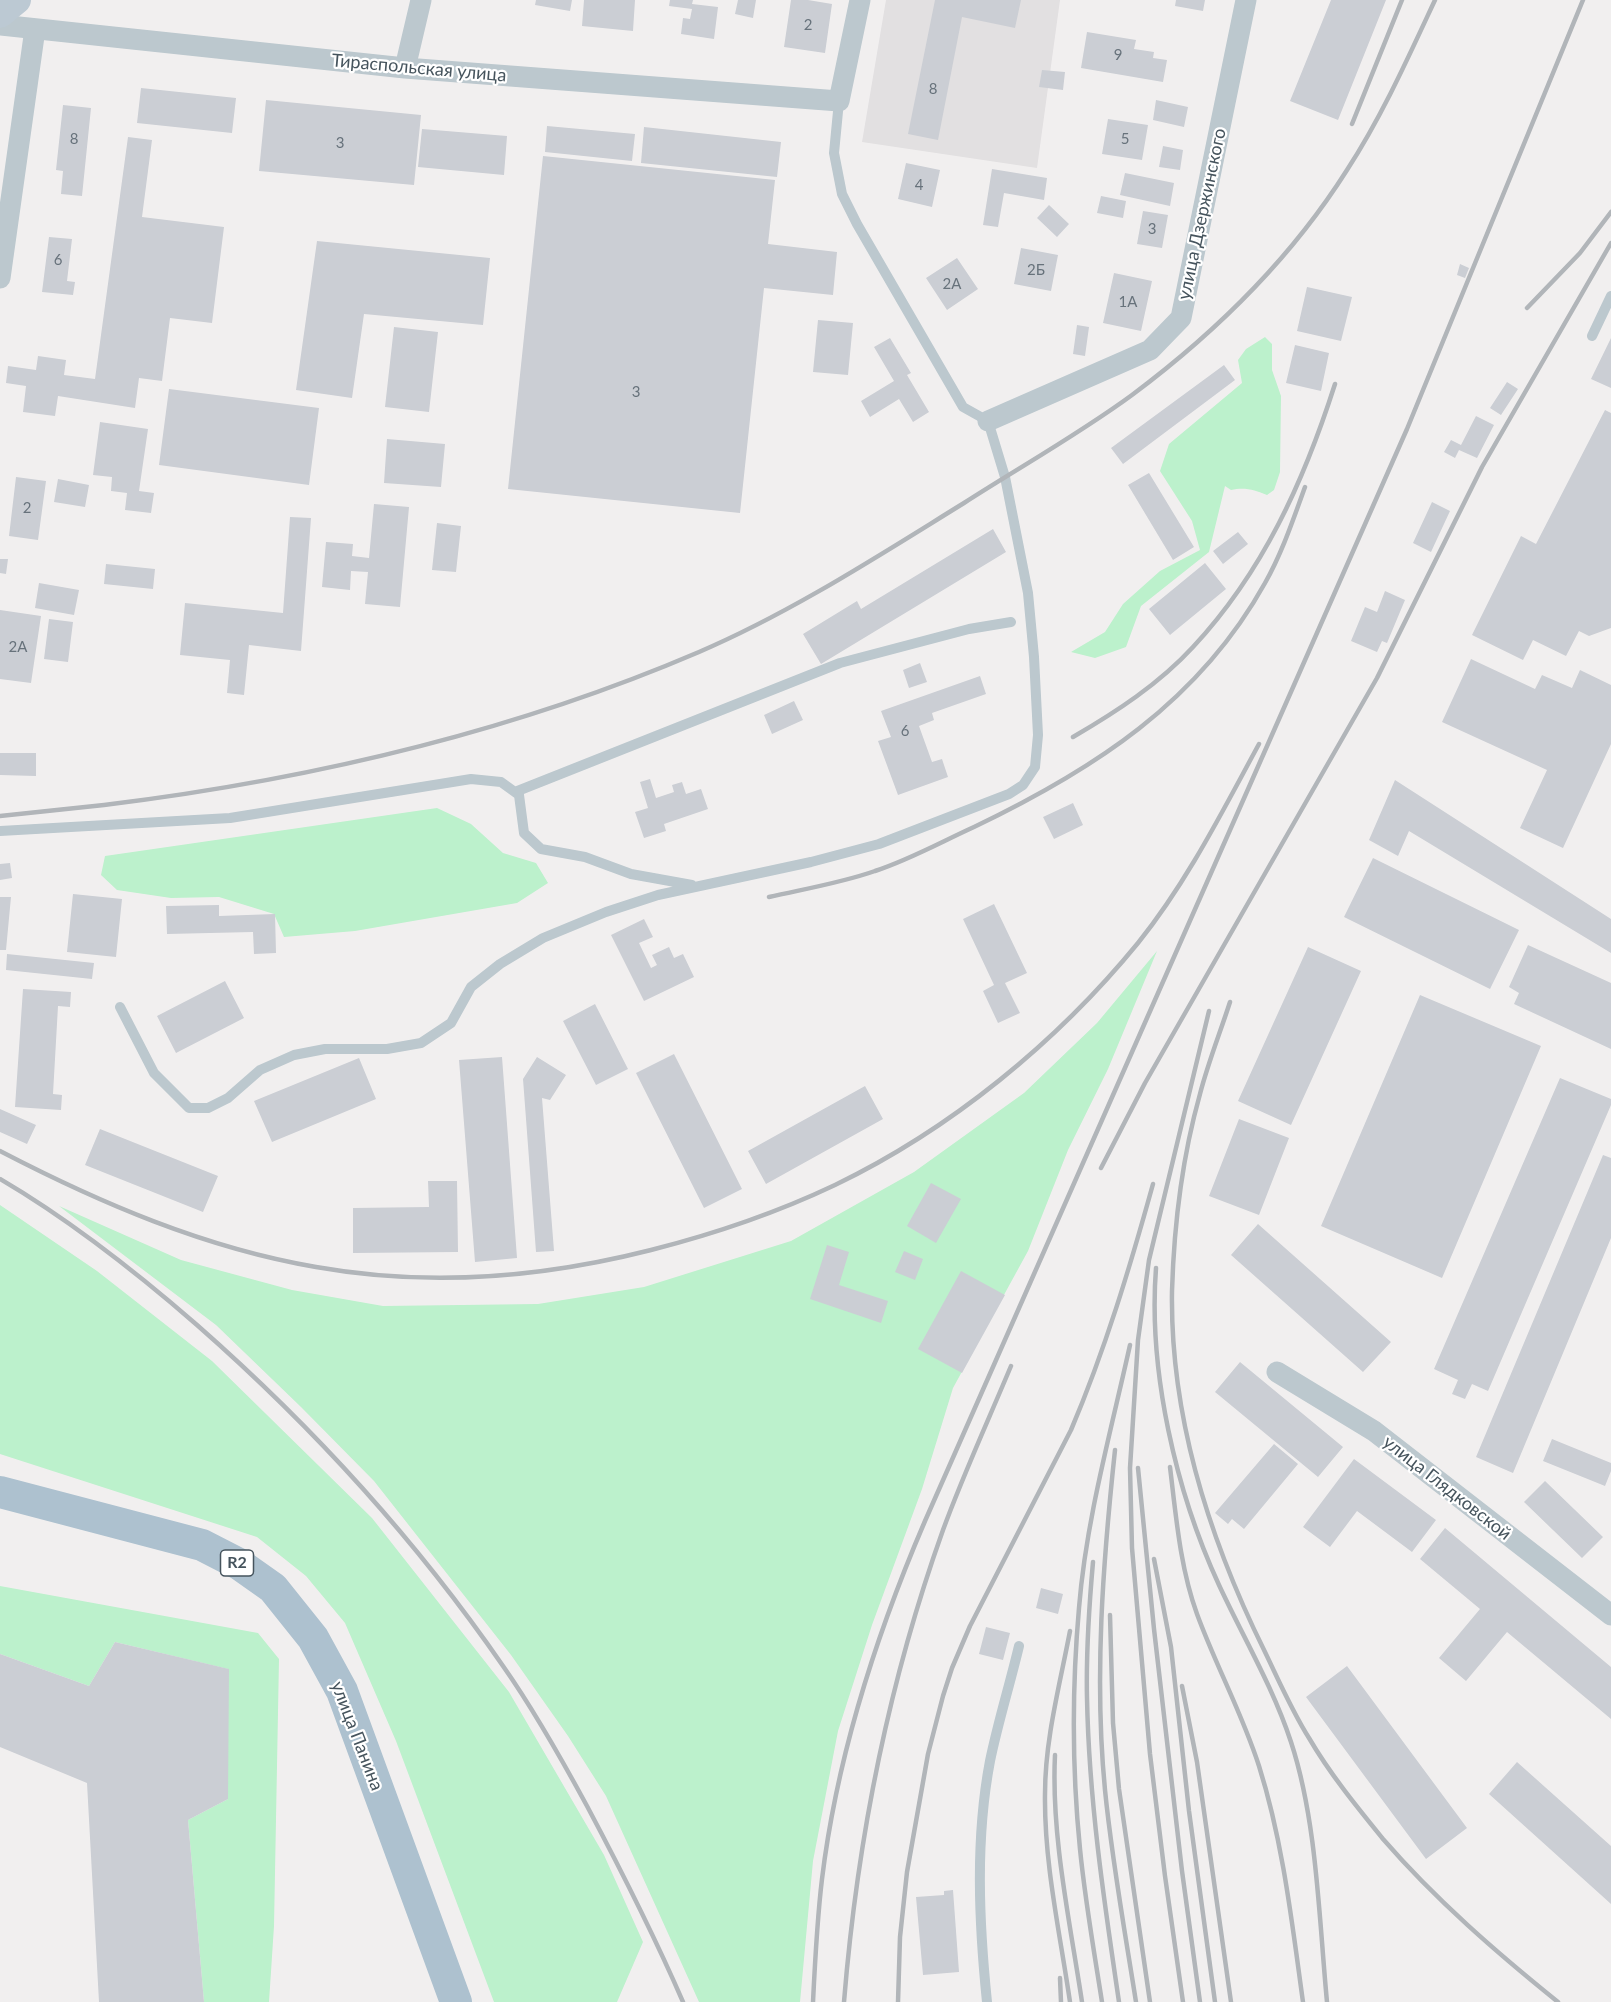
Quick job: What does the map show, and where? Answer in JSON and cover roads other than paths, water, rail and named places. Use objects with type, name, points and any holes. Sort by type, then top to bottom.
[{"type":"main road","points":[[0,14],[17,0]]},
{"type":"main road","name":"улица Панина","points":[[0,1492],[201,1545],[239,1564],[273,1588],[313,1638],[342,1691],[456,2002]]},
{"type":"street","points":[[405,68],[421,0]]},
{"type":"street","points":[[839,101],[860,0]]},
{"type":"street","name":"улица Дзержинского","points":[[988,421],[1150,350],[1181,318],[1246,0]]},
{"type":"street","name":"Тираспольская улица","points":[[0,25],[405,68],[839,101]]},
{"type":"street","points":[[0,278],[35,29]]},
{"type":"street","name":"улица Глядковской","points":[[1277,1371],[1374,1431],[1611,1615]]},
{"type":"lane","points":[[120,1007],[154,1073],[189,1108],[208,1108],[228,1098],[260,1070],[294,1055],[325,1049],[387,1049],[421,1043],[451,1023],[471,987],[520,951],[543,938],[606,912],[633,902],[696,886],[811,862],[879,844],[1009,794],[1023,785],[1030,777],[1035,767],[1038,735],[1034,657],[1028,593],[1005,477],[988,421],[963,407],[842,194],[834,153],[839,101]]},
{"type":"lane","points":[[1592,336],[1611,296]]},
{"type":"lane","points":[[515,792],[840,663],[969,629],[1011,622]]},
{"type":"lane","points":[[0,831],[230,818],[471,779],[501,782],[519,795],[524,833],[541,849],[585,857],[631,874],[696,886]]},
{"type":"lane","points":[[987,2002],[980,1916],[982,1831],[990,1761],[1019,1646]]},
{"type":"railway","points":[[1352,124],[1402,0]]},
{"type":"railway","points":[[0,816],[180,795],[332,767],[407,750],[555,707],[628,681],[734,636],[801,601],[899,543],[1091,423],[1163,371],[1222,320],[1277,263],[1302,233],[1347,170],[1383,108],[1435,0]]},
{"type":"railway","points":[[813,2002],[817,1925],[829,1833],[848,1742],[890,1608],[925,1521],[1407,429],[1583,0]]},
{"type":"railway","points":[[1527,308],[1580,253],[1611,212]]},
{"type":"railway","points":[[1101,1168],[1145,1083],[1377,678],[1482,467],[1611,243]]},
{"type":"railway","points":[[1073,737],[1121,707],[1166,673],[1218,618],[1261,556],[1279,524],[1310,455],[1335,384]]},
{"type":"railway","points":[[769,897],[849,879],[888,867],[913,856],[1060,782],[1139,728],[1175,697],[1208,663],[1238,625],[1277,560],[1305,487]]},
{"type":"railway","points":[[0,1151],[115,1206],[194,1236],[275,1259],[358,1273],[442,1278],[526,1273],[610,1260],[721,1230],[813,1195],[878,1163],[960,1110],[1037,1048],[1106,980],[1156,920],[1203,846],[1259,744]]},
{"type":"railway","points":[[1230,1002],[1203,1082],[1188,1142],[1177,1217],[1172,1291],[1173,1338],[1178,1385],[1197,1477],[1211,1522],[1245,1610],[1286,1696],[1303,1728],[1335,1777],[1383,1839],[1424,1883],[1489,1945],[1558,2002]]},
{"type":"railway","points":[[1183,2002],[1150,1754],[1132,1548],[1130,1468],[1138,1340],[1149,1260],[1209,1011]]},
{"type":"railway","points":[[0,1179],[52,1212],[102,1248],[197,1325],[281,1403],[398,1529],[470,1619],[536,1717],[612,1854],[683,2002]]},
{"type":"railway","points":[[898,2002],[900,1937],[907,1872],[928,1754],[943,1696],[970,1626],[1071,1430],[1116,1308],[1153,1184]]},
{"type":"railway","points":[[1156,1268],[1156,1348],[1168,1430],[1178,1471],[1204,1549],[1276,1702],[1300,1772],[1316,1870],[1327,2002]]},
{"type":"railway","points":[[1102,2002],[1084,1887],[1077,1819],[1074,1758],[1075,1668],[1082,1575],[1087,1542],[1130,1345]]},
{"type":"railway","points":[[844,2002],[857,1882],[891,1704],[924,1587],[943,1530],[1011,1366]]},
{"type":"railway","points":[[1115,1450],[1101,1620],[1100,1705],[1111,1843],[1136,2002]]},
{"type":"railway","points":[[1170,1467],[1179,1541],[1191,1596],[1204,1633],[1252,1746],[1267,1795],[1286,1883],[1303,2002]]},
{"type":"railway","points":[[1138,1468],[1182,1871],[1200,2002]]},
{"type":"railway","points":[[1154,1559],[1171,1647],[1189,1811],[1215,2002]]},
{"type":"railway","points":[[1093,1562],[1087,1647],[1088,1736],[1098,1851],[1119,2002]]},
{"type":"railway","points":[[1110,1615],[1113,1723],[1119,1789],[1150,2002]]},
{"type":"railway","points":[[1070,1631],[1050,1732],[1045,1794],[1045,1820],[1053,1898],[1070,2002]]},
{"type":"railway","points":[[1182,1686],[1197,1762],[1231,2002]]},
{"type":"railway","points":[[1055,1755],[1059,1848],[1082,2002]]},
{"type":"railway","points":[[1060,1978],[1061,2002]]}]
